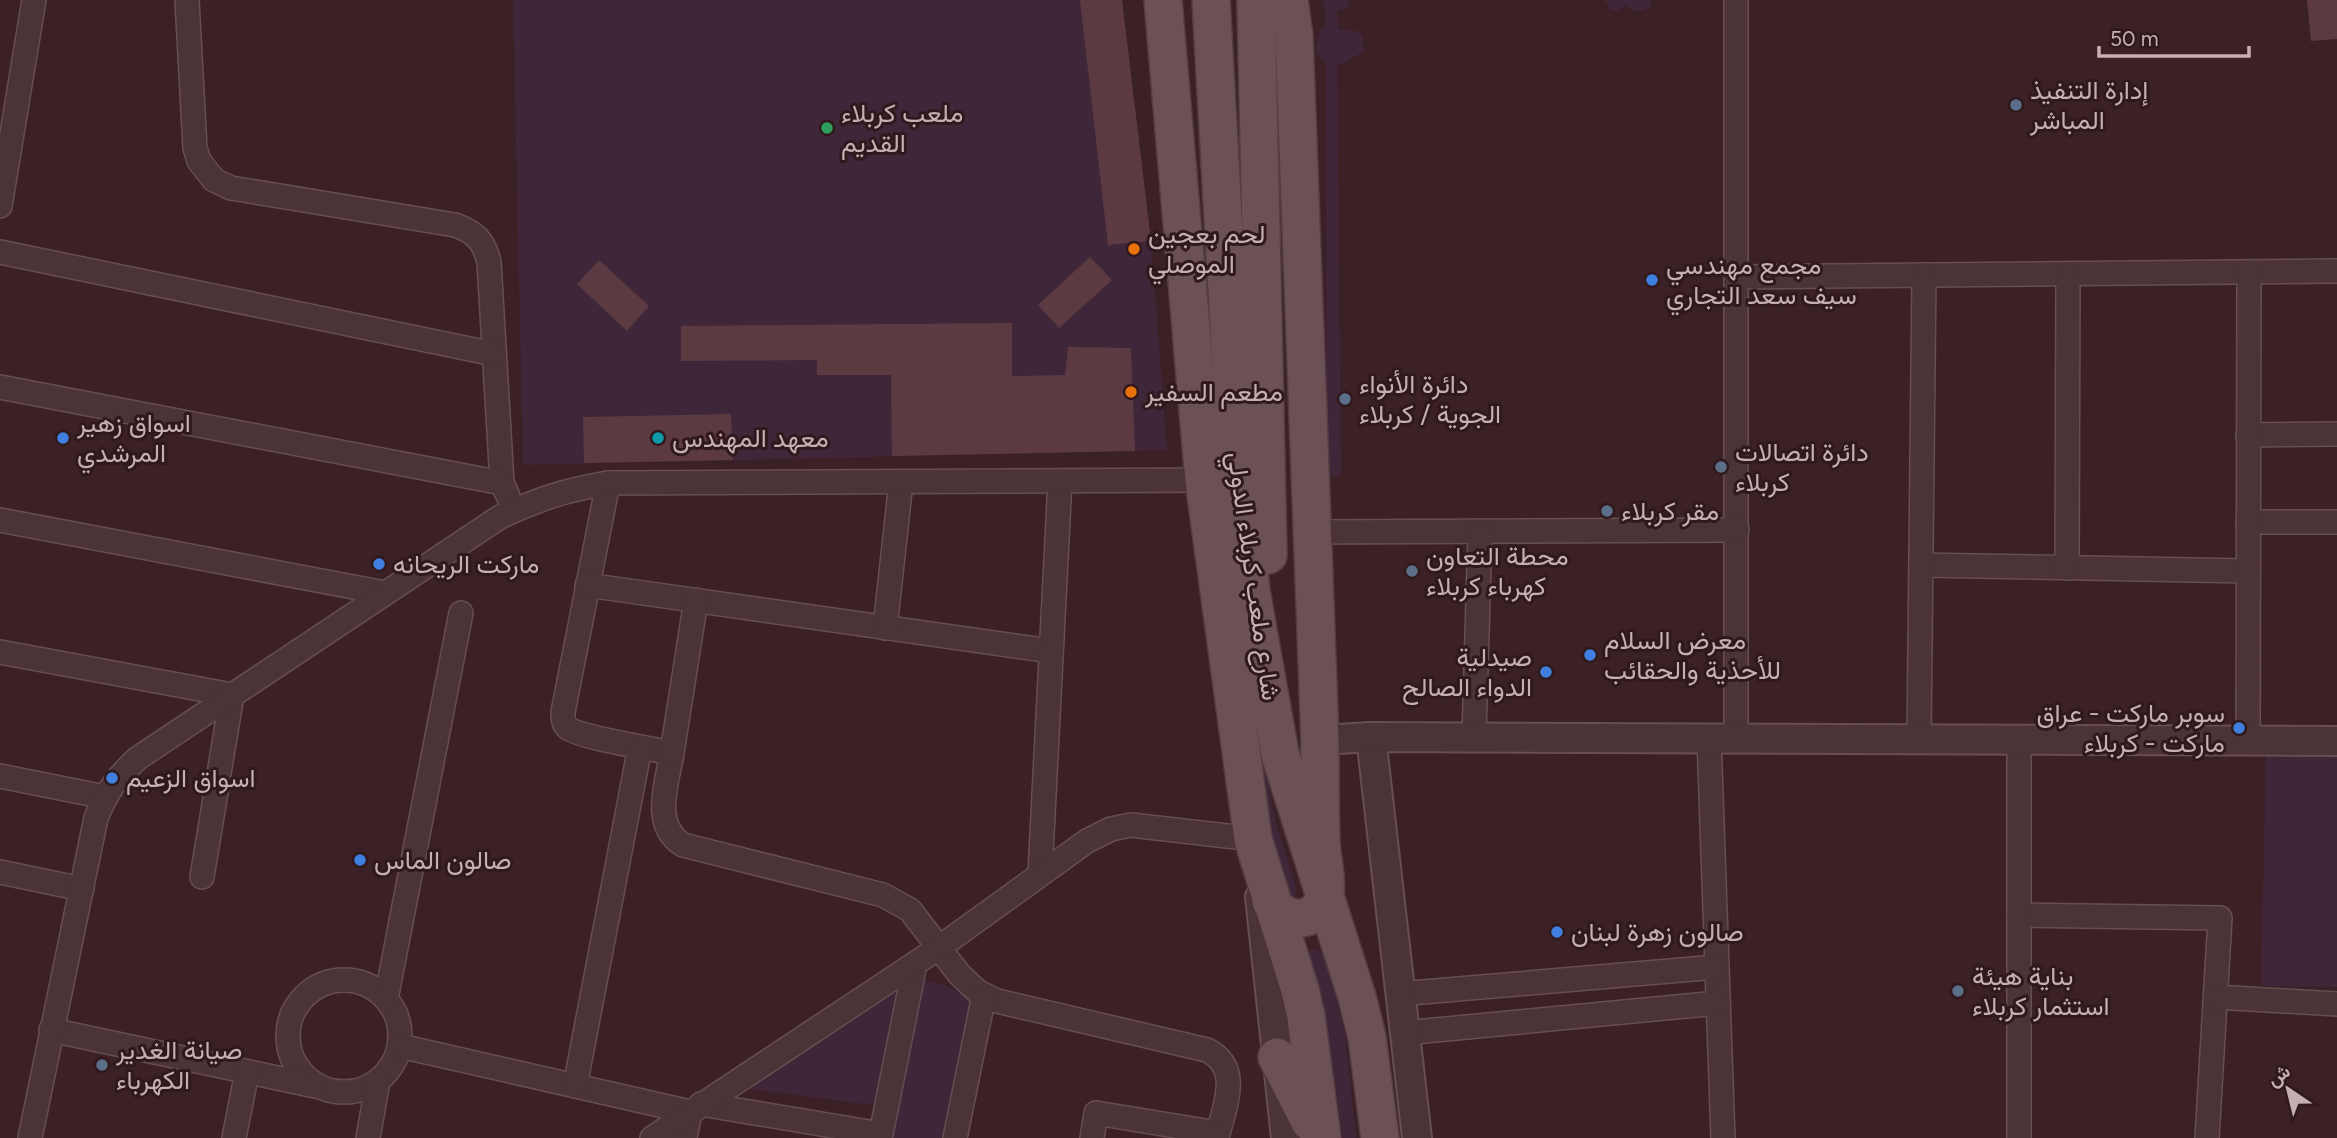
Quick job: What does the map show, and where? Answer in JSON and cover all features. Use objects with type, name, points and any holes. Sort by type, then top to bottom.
[{"type":"main road","name":"شارع ملعب كربلاء الدولي","points":[[1163,0],[1204,480],[1253,839],[1306,1016],[1320,1138]]},
{"type":"main road","name":"شارع ملعب كربلاء الدولي","points":[[1211,0],[1223,240],[1241,500],[1251,591],[1280,754],[1367,1037],[1380,1138]]},
{"type":"main road","points":[[1256,0],[1268,607],[1276,730]]},
{"type":"main road","points":[[1271,901],[1276,911],[1285,917],[1305,918],[1315,912],[1325,894],[1321,843],[1320,740],[1294,36],[1289,0]]},
{"type":"main road","points":[[1294,36],[1297,0]]},
{"type":"main road","points":[[1290,958],[1305,946],[1325,945],[1335,950],[1347,966]]},
{"type":"main road","points":[[1277,1057],[1320,1138]]},
{"type":"street","points":[[0,206],[7,121],[34,0]]},
{"type":"street","points":[[187,0],[193,136],[199,161],[214,180],[231,188],[454,225],[474,233],[485,247],[489,262],[502,484],[514,510]]},
{"type":"street","points":[[1736,0],[1737,738]]},
{"type":"street","points":[[0,253],[494,354]]},
{"type":"street","points":[[1736,277],[2337,271]]},
{"type":"street","points":[[2248,740],[2249,272]]},
{"type":"street","points":[[2067,568],[2068,274]]},
{"type":"street","points":[[1919,739],[1924,275]]},
{"type":"street","points":[[0,387],[502,484]]},
{"type":"street","points":[[2248,435],[2337,434]]},
{"type":"street","points":[[30,1138],[96,818],[117,777],[138,758],[514,510],[535,500],[608,483],[1204,480]]},
{"type":"street","points":[[1040,873],[1060,481]]},
{"type":"street","points":[[885,628],[901,482]]},
{"type":"street","points":[[608,483],[563,712],[565,724],[574,731],[672,753]]},
{"type":"street","points":[[0,520],[385,593]]},
{"type":"street","points":[[2248,522],[2337,522]]},
{"type":"street","points":[[1311,532],[1737,530]]},
{"type":"street","points":[[1474,737],[1480,531]]},
{"type":"street","points":[[1921,565],[2248,571]]},
{"type":"street","points":[[587,585],[1051,651]]},
{"type":"street","points":[[696,600],[664,803],[666,827],[676,840],[691,848],[883,895],[911,910],[959,974],[978,992],[997,1001],[1207,1050],[1225,1064],[1229,1080],[1218,1136],[1096,1113],[1091,1138]]},
{"type":"street","points":[[386,999],[461,613]]},
{"type":"street","points":[[0,652],[232,695]]},
{"type":"street","points":[[202,877],[232,695]]},
{"type":"street","points":[[1371,737],[1417,1138]]},
{"type":"street","points":[[1320,740],[1474,737],[2337,741]]},
{"type":"street","points":[[1709,738],[1723,1138]]},
{"type":"street","points":[[2019,1138],[2020,739]]},
{"type":"street","points":[[575,1086],[640,747]]},
{"type":"street","points":[[0,776],[105,797]]},
{"type":"street","points":[[652,1138],[940,947],[1087,841],[1111,829],[1131,825],[1253,839],[1286,1138]]},
{"type":"street","points":[[0,872],[82,889]]},
{"type":"street","points":[[2019,915],[2220,918],[2207,1138]]},
{"type":"street","points":[[400,1046],[575,1086],[696,1108],[881,1134],[915,964]]},
{"type":"street","points":[[1399,994],[1717,967]]},
{"type":"street","points":[[51,1030],[339,1093],[360,1091],[379,1081],[393,1066],[400,1046],[400,1025],[392,1006],[378,991],[359,982],[338,980],[319,986],[302,999],[291,1017],[287,1037],[291,1057],[303,1075],[319,1087]]},
{"type":"street","points":[[955,1138],[984,995]]},
{"type":"street","points":[[2216,997],[2337,1004]]},
{"type":"street","points":[[1404,1033],[1718,1003]]},
{"type":"street","points":[[234,1138],[247,1072]]},
{"type":"street","points":[[368,1138],[379,1081]]},
{"type":"street","points":[[685,1138],[696,1108]]},
{"type":"shaded area","name":"ملعب كربلاء القديم","points":[[513,0],[1122,0],[1151,241],[1167,450],[523,465]]},
{"type":"shaded area","points":[[1325,0],[1350,0],[1346,10],[1337,10],[1338,29],[1357,31],[1363,36],[1364,51],[1345,63],[1337,64],[1341,476],[1327,476],[1326,61],[1320,59],[1316,49],[1320,30],[1325,29],[1325,6],[1322,4]]},
{"type":"shaded area","points":[[1601,0],[1651,0],[1651,7],[1636,12],[1625,5],[1617,11],[1610,9],[1606,1]]},
{"type":"shaded area","points":[[1245,673],[1277,827],[1295,884],[1296,906],[1282,910]]},
{"type":"shaded area","points":[[2266,754],[2337,756],[2337,987],[2261,986]]},
{"type":"shaded area","points":[[1312,949],[1322,952],[1327,961],[1345,1034],[1356,1138],[1343,1138],[1333,1070],[1306,952]]},
{"type":"shaded area","points":[[902,978],[941,984],[977,1003],[952,1138],[874,1138],[880,1106],[744,1088]]},
{"type":"building","points":[[1080,0],[1122,0],[1151,241],[1108,245]]},
{"type":"building","points":[[2307,0],[2337,0],[2337,39],[2311,41]]},
{"type":"building","points":[[1090,257],[1112,280],[1059,328],[1038,305]]},
{"type":"building","points":[[599,260],[649,306],[627,331],[577,284]]},
{"type":"building","points":[[1012,323],[1012,376],[1065,375],[1068,347],[1131,348],[1135,451],[892,456],[891,375],[817,375],[817,360],[681,361],[681,326]]},
{"type":"building","name":"معهد المهندس","points":[[731,414],[733,460],[584,463],[583,417]]},
{"type":"place","name":"إدارة التنفيذ المباشر","points":[[2016,105]]},
{"type":"place","name":"ملعب كربلاء القديم","points":[[827,128]]},
{"type":"place","name":"لحم بعجين الموصلي","points":[[1134,249]]},
{"type":"place","name":"مجمع مهندسي سيف سعد التجاري","points":[[1652,280]]},
{"type":"place","name":"مطعم السفير","points":[[1131,392]]},
{"type":"place","name":"دائرة الأنواء الجوية / كربلاء","points":[[1345,399]]},
{"type":"place","name":"اسواق زهير المرشدي","points":[[63,438]]},
{"type":"place","name":"معهد المهندس","points":[[658,438]]},
{"type":"place","name":"دائرة اتصالات كربلاء","points":[[1721,467]]},
{"type":"place","name":"مقر كربلاء","points":[[1607,511]]},
{"type":"place","name":"ماركت الريحانه","points":[[379,564]]},
{"type":"place","name":"محطة التعاون كهرباء كربلاء","points":[[1412,571]]},
{"type":"place","name":"معرض السلام للأحذية والحقائب","points":[[1590,655]]},
{"type":"place","name":"صيدلية الدواء الصالح","points":[[1546,672]]},
{"type":"place","name":"سوبر ماركت - عراق ماركت - كربلاء","points":[[2239,728]]},
{"type":"place","name":"اسواق الزعيم","points":[[112,778]]},
{"type":"place","name":"صالون الماس","points":[[360,860]]},
{"type":"place","name":"صالون زهرة لبنان","points":[[1557,932]]},
{"type":"place","name":"بناية هيئة استثمار كربلاء","points":[[1958,991]]},
{"type":"place","name":"صيانة الغدير الكهرباء","points":[[102,1065]]}]
